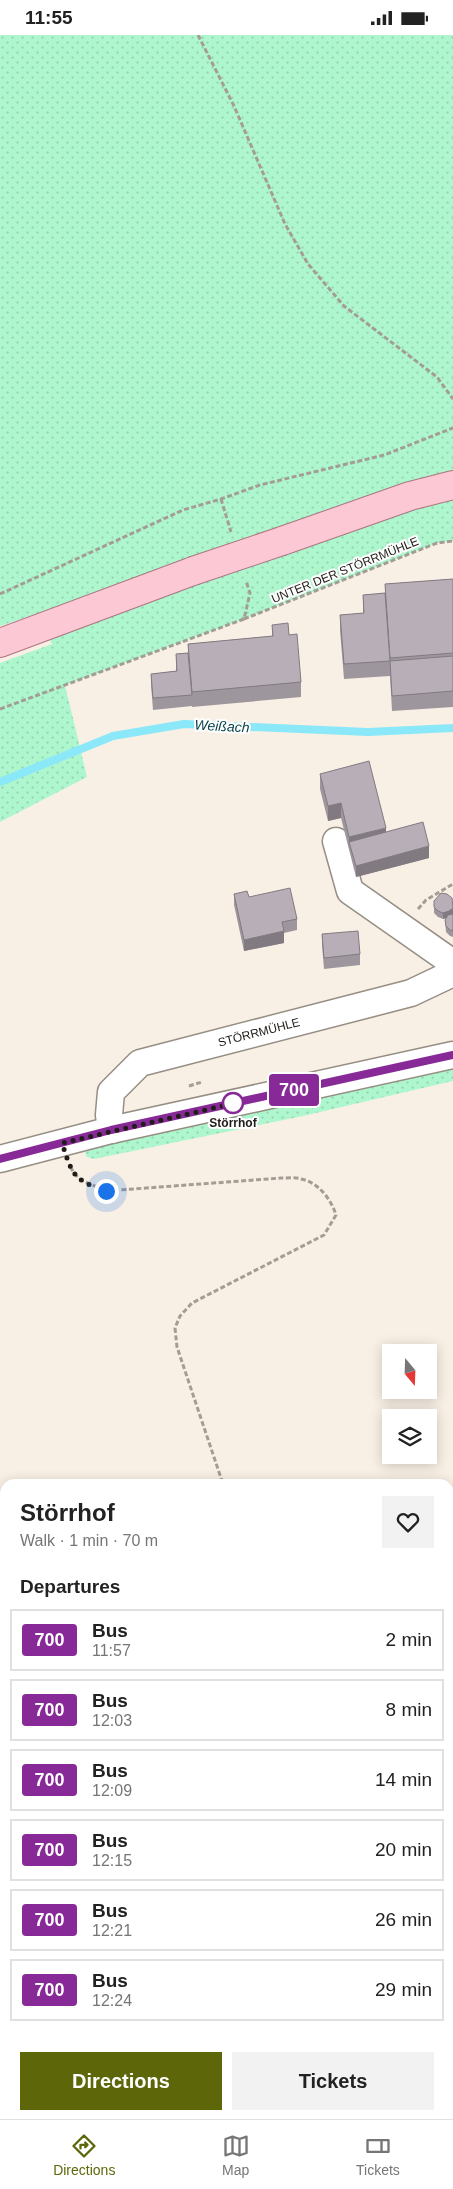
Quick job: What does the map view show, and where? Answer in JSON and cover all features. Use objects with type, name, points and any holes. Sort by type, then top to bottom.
[{"type":"main road","points":[[0,643],[193,571],[410,496],[453,485]]},
{"type":"street","points":[[336,841],[350,891],[453,963]]},
{"type":"street","name":"STÖRRMÜHLE","points":[[111,1130],[109,1115],[111,1092],[140,1063],[411,993],[453,973]]},
{"type":"street","points":[[0,1159],[111,1130],[453,1055]]},
{"type":"path","points":[[198,35],[234,106],[285,223],[308,264],[344,306],[437,377],[453,399]]},
{"type":"path","points":[[0,594],[182,510],[260,485],[384,455],[453,428]]},
{"type":"path","points":[[221,499],[233,537]]},
{"type":"path","name":"UNTER DER STÖRRMÜHLE","points":[[0,709],[244,619],[437,543],[453,541]]},
{"type":"path","points":[[244,575],[250,593],[244,619]]},
{"type":"path","points":[[405,928],[426,900],[453,884]]},
{"type":"path","points":[[62,1143],[71,1170],[79,1179],[106,1191],[281,1178],[302,1179],[321,1190],[332,1205],[336,1215],[324,1235],[192,1303],[180,1316],[175,1327],[179,1356],[221,1479]]},
{"type":"green space","points":[[0,35],[453,35],[453,541],[437,543],[244,619],[65,685],[87,777],[0,822],[0,663],[52,644],[36,614],[0,626]]},
{"type":"green space","points":[[453,1067],[453,1081],[303,1116],[94,1159],[87,1157],[85,1153],[90,1149]]},
{"type":"building","points":[[453,579],[453,653],[390,658],[385,584]]},
{"type":"building","points":[[385,593],[390,661],[344,664],[340,615],[364,613],[363,595]]},
{"type":"building","points":[[288,623],[289,635],[297,634],[301,682],[192,692],[188,644],[273,636],[272,625]]},
{"type":"building","points":[[188,653],[192,695],[153,698],[151,674],[177,671],[176,654]]},
{"type":"building","points":[[453,656],[453,691],[392,696],[390,661]]},
{"type":"building","points":[[369,761],[386,828],[349,837],[341,803],[328,806],[320,774]]},
{"type":"building","points":[[423,822],[429,846],[356,866],[349,842]]},
{"type":"building","points":[[290,888],[297,919],[282,922],[284,931],[244,940],[234,894],[247,891],[249,897]]},
{"type":"building","points":[[441,893],[447,894],[452,898],[453,908],[443,913],[434,907],[434,901]]},
{"type":"building","points":[[453,914],[453,931],[446,926],[445,920],[448,915]]},
{"type":"building","points":[[358,931],[360,954],[324,958],[322,934]]},
{"type":"waterway","name":"Weißach","points":[[0,782],[113,736],[184,724],[368,732],[453,728]]},
{"type":"bus line","name":"700","points":[[0,1159],[111,1130],[453,1055]]},
{"type":"place","name":"Störrhof","points":[[233,1103]]},
{"type":"route","points":[[106,1191],[91,1186],[79,1179],[71,1170],[62,1143],[111,1130],[240,1102],[233,1103]]}]
